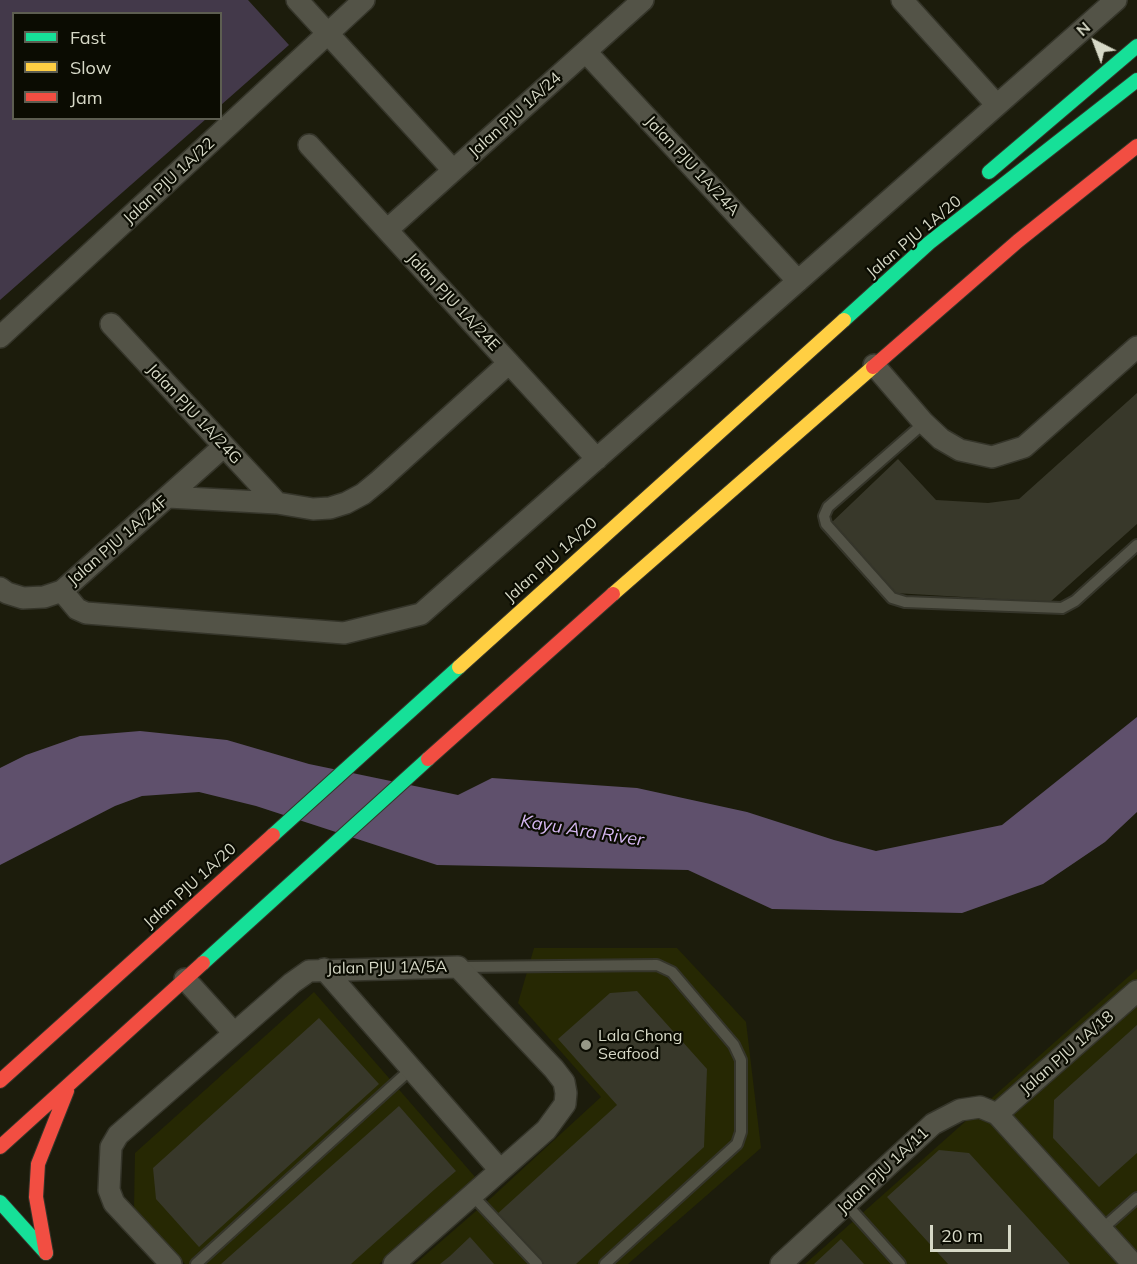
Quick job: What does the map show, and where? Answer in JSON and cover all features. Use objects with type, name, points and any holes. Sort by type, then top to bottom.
[{"type":"street","points":[[297,0],[453,170]]},
{"type":"street","name":"Jalan PJU 1A/22","points":[[0,337],[364,0]]},
{"type":"street","name":"Jalan PJU 1A/24","points":[[387,230],[643,0]]},
{"type":"street","points":[[62,591],[77,609],[86,613],[344,633],[421,614],[1116,0]]},
{"type":"street","points":[[908,2],[996,104]]},
{"type":"street","points":[[980,180],[1137,46]]},
{"type":"street","name":"Jalan PJU 1A/24A","points":[[586,52],[798,281]]},
{"type":"street","name":"Jalan PJU 1A/20","points":[[0,1081],[929,243],[1137,80]]},
{"type":"street","name":"Jalan PJU 1A/24E","points":[[309,145],[597,459]]},
{"type":"street","points":[[0,1147],[530,666],[1018,241],[1137,146]]},
{"type":"street","points":[[929,243],[958,202]]},
{"type":"street","name":"Jalan PJU 1A/24G","points":[[111,324],[277,503]]},
{"type":"street","points":[[874,365],[924,423],[941,439],[960,450],[992,457],[1024,447],[1137,347]]},
{"type":"street","points":[[168,496],[277,503],[313,508],[330,508],[346,504],[363,494],[509,363]]},
{"type":"street","name":"Jalan PJU 1A/24F","points":[[0,588],[23,598],[44,597],[62,591],[224,447]]},
{"type":"street","name":"Jalan PJU 1A/5A","points":[[171,1264],[114,1203],[109,1190],[111,1147],[118,1135],[292,982],[309,971],[458,967],[554,1069],[564,1082],[565,1104],[546,1130],[394,1264]]},
{"type":"street","points":[[324,969],[410,1070],[500,1170]]},
{"type":"street","points":[[184,979],[234,1033]]},
{"type":"street","name":"Jalan PJU 1A/18","points":[[997,1114],[1137,991]]},
{"type":"street","points":[[46,1253],[36,1197],[38,1164],[70,1083]]},
{"type":"street","name":"Jalan PJU 1A/11","points":[[782,1264],[939,1120],[960,1110],[980,1107],[997,1114]]},
{"type":"street","points":[[997,1114],[1133,1264]]},
{"type":"street","points":[[0,1202],[56,1264]]},
{"type":"lane","points":[[924,423],[828,507],[824,516],[826,524],[892,598],[905,602],[1062,608],[1075,601],[1137,545]]},
{"type":"lane","points":[[458,967],[657,965],[672,972],[734,1046],[741,1060],[741,1132],[737,1144],[605,1264]]},
{"type":"lane","points":[[196,1264],[410,1070]]},
{"type":"lane","points":[[472,1195],[537,1264]]},
{"type":"lane","points":[[1102,1229],[1137,1198]]},
{"type":"lane","points":[[847,1205],[900,1264]]},
{"type":"shaded area","points":[[0,0],[248,0],[289,45],[222,104],[222,12],[12,12],[12,120],[205,120],[0,300]]},
{"type":"shaded area","points":[[534,948],[677,948],[746,1022],[761,1148],[628,1264],[415,1264],[601,1097],[518,1003]]},
{"type":"shaded area","points":[[1137,969],[1137,1264],[805,1264]]},
{"type":"shaded area","points":[[314,992],[476,1178],[379,1264],[185,1264],[134,1208],[135,1153]]},
{"type":"water","name":"Kayu Ara River","points":[[1137,717],[1137,812],[1105,842],[1043,884],[962,913],[772,909],[688,870],[437,865],[256,806],[199,792],[142,796],[115,806],[0,865],[0,768],[26,755],[80,736],[140,731],[227,740],[309,764],[458,795],[492,778],[637,788],[747,812],[876,851],[1002,825]]},
{"type":"building","points":[[1137,393],[1137,524],[1050,602],[894,593],[830,524],[898,459],[936,500],[988,503],[1019,499]]},
{"type":"building","points":[[637,991],[707,1069],[704,1147],[576,1264],[538,1264],[495,1216],[617,1105],[558,1039],[610,993]]},
{"type":"building","points":[[319,1018],[379,1084],[199,1247],[156,1199],[153,1168]]},
{"type":"building","points":[[1137,1025],[1137,1153],[1099,1187],[1053,1138],[1054,1100]]},
{"type":"building","points":[[399,1106],[456,1171],[351,1264],[221,1264]]},
{"type":"building","points":[[939,1150],[969,1153],[1070,1264],[948,1264],[887,1197]]},
{"type":"building","points":[[470,1237],[494,1264],[440,1264],[450,1256]]},
{"type":"building","points":[[841,1239],[864,1264],[814,1264]]},
{"type":"traffic: fast","points":[[989,172],[1137,46]]},
{"type":"traffic: fast","points":[[844,320],[929,243],[1137,80]]},
{"type":"traffic: fast","points":[[273,835],[459,667]]},
{"type":"traffic: fast","points":[[203,963],[428,759]]},
{"type":"traffic: fast","points":[[0,1202],[46,1253]]},
{"type":"traffic: slow","points":[[459,667],[844,320]]},
{"type":"traffic: slow","points":[[613,594],[873,367]]},
{"type":"traffic: jam","points":[[873,367],[1018,241],[1137,146]]},
{"type":"traffic: jam","points":[[428,759],[613,594]]},
{"type":"traffic: jam","points":[[0,1081],[273,835]]},
{"type":"traffic: jam","points":[[0,1147],[203,963]]},
{"type":"traffic: jam","points":[[46,1253],[36,1197],[38,1164],[67,1091]]},
{"type":"place","name":"Lala Chong Seafood","points":[[586,1045]]}]
